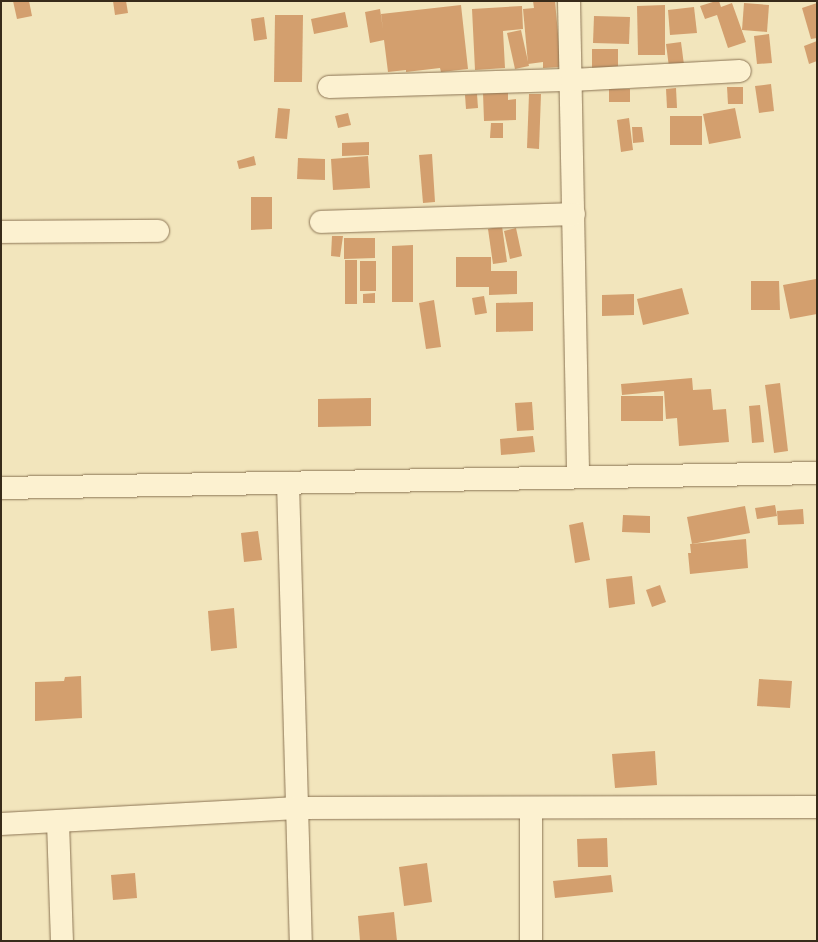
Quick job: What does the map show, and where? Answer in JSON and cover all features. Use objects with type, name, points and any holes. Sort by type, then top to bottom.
[{"type":"street","points":[[569,1],[572,80],[578,477]]},
{"type":"street","points":[[329,87],[572,80],[740,71]]},
{"type":"street","points":[[322,222],[574,214]]},
{"type":"street","points":[[1,232],[158,231]]},
{"type":"street","points":[[1,488],[817,473]]},
{"type":"street","points":[[288,483],[301,941]]},
{"type":"street","points":[[1,824],[298,808],[531,809],[817,807]]},
{"type":"street","points":[[531,809],[531,941]]},
{"type":"street","points":[[58,822],[62,941]]},
{"type":"building","points":[[13,1],[29,1],[32,16],[17,19]]},
{"type":"building","points":[[113,1],[126,1],[128,13],[115,15]]},
{"type":"building","points":[[533,1],[555,1],[561,67],[543,68],[543,62],[528,64],[523,9],[534,8]]},
{"type":"building","points":[[719,1],[721,7],[732,3],[746,42],[728,48],[717,15],[705,19],[700,6]]},
{"type":"building","points":[[744,3],[769,5],[767,32],[742,30]]},
{"type":"building","points":[[817,3],[817,38],[811,39],[802,8]]},
{"type":"building","points":[[461,5],[468,69],[441,72],[440,68],[406,72],[406,70],[388,72],[384,40],[370,43],[365,12],[380,9],[383,29],[381,14]]},
{"type":"building","points":[[665,5],[665,55],[638,55],[637,6]]},
{"type":"building","points":[[522,6],[523,29],[503,31],[505,68],[475,70],[472,9]]},
{"type":"building","points":[[694,7],[697,33],[670,35],[668,10]]},
{"type":"building","points":[[345,12],[348,27],[314,34],[311,19]]},
{"type":"building","points":[[275,15],[303,15],[302,82],[274,82]]},
{"type":"building","points":[[594,16],[630,17],[629,44],[593,43]]},
{"type":"building","points":[[264,17],[267,39],[254,41],[251,19]]},
{"type":"building","points":[[521,30],[529,66],[515,69],[507,33]]},
{"type":"building","points":[[769,34],[772,63],[757,64],[754,36]]},
{"type":"building","points":[[817,41],[817,61],[809,64],[804,46]]},
{"type":"building","points":[[681,42],[684,65],[669,67],[666,44]]},
{"type":"building","points":[[592,49],[618,49],[618,70],[592,70]]},
{"type":"building","points":[[771,84],[774,111],[759,113],[755,86]]},
{"type":"building","points":[[727,87],[743,87],[743,104],[728,104]]},
{"type":"building","points":[[676,88],[677,108],[667,108],[666,89]]},
{"type":"building","points":[[609,89],[630,89],[630,102],[609,102]]},
{"type":"building","points":[[508,92],[508,100],[516,99],[516,120],[484,121],[483,93]]},
{"type":"building","points":[[477,94],[478,108],[466,109],[465,95]]},
{"type":"building","points":[[529,94],[541,94],[539,149],[527,148]]},
{"type":"building","points":[[278,108],[290,109],[287,139],[275,138]]},
{"type":"building","points":[[735,108],[741,138],[709,144],[703,114]]},
{"type":"building","points":[[348,113],[351,125],[338,128],[335,116]]},
{"type":"building","points":[[670,116],[702,116],[702,145],[670,145]]},
{"type":"building","points":[[629,118],[633,150],[621,152],[617,120]]},
{"type":"building","points":[[491,123],[503,123],[503,138],[490,138]]},
{"type":"building","points":[[632,127],[642,127],[644,142],[633,143]]},
{"type":"building","points":[[369,142],[369,155],[342,156],[342,143]]},
{"type":"building","points":[[432,154],[435,202],[423,203],[419,155]]},
{"type":"building","points":[[254,156],[256,165],[239,169],[237,161]]},
{"type":"building","points":[[368,156],[370,188],[333,190],[331,159]]},
{"type":"building","points":[[298,158],[325,159],[325,180],[297,179]]},
{"type":"building","points":[[251,197],[272,197],[272,229],[251,230]]},
{"type":"building","points":[[502,226],[507,262],[493,264],[488,229]]},
{"type":"building","points":[[516,228],[522,256],[510,259],[504,231]]},
{"type":"building","points":[[332,236],[343,236],[340,257],[331,256]]},
{"type":"building","points":[[344,238],[375,238],[375,258],[344,259]]},
{"type":"building","points":[[413,245],[413,302],[392,302],[392,246]]},
{"type":"building","points":[[456,257],[491,257],[491,271],[517,271],[517,294],[489,295],[489,287],[456,287]]},
{"type":"building","points":[[345,260],[357,260],[357,304],[345,304]]},
{"type":"building","points":[[360,261],[376,261],[376,291],[360,291]]},
{"type":"building","points":[[816,279],[817,314],[790,319],[783,285]]},
{"type":"building","points":[[751,281],[779,281],[780,310],[751,310]]},
{"type":"building","points":[[682,288],[689,314],[643,325],[637,299]]},
{"type":"building","points":[[375,293],[375,303],[363,303],[363,294]]},
{"type":"building","points":[[634,294],[634,315],[602,316],[602,295]]},
{"type":"building","points":[[484,296],[487,313],[475,315],[472,298]]},
{"type":"building","points":[[434,300],[441,347],[426,349],[419,303]]},
{"type":"building","points":[[533,302],[533,331],[496,332],[496,303]]},
{"type":"building","points":[[692,378],[693,390],[711,389],[713,410],[726,409],[729,442],[679,446],[677,418],[666,419],[664,391],[622,395],[621,384]]},
{"type":"building","points":[[780,383],[788,451],[774,453],[765,385]]},
{"type":"building","points":[[621,396],[663,396],[663,421],[621,421]]},
{"type":"building","points":[[371,398],[371,426],[318,427],[318,399]]},
{"type":"building","points":[[532,402],[534,430],[517,431],[515,403]]},
{"type":"building","points":[[760,405],[764,442],[752,443],[749,406]]},
{"type":"building","points":[[533,436],[535,452],[501,455],[500,439]]},
{"type":"building","points":[[775,505],[777,516],[757,519],[755,508]]},
{"type":"building","points":[[745,506],[750,533],[692,544],[687,517]]},
{"type":"building","points":[[803,509],[804,524],[778,525],[777,511]]},
{"type":"building","points":[[623,515],[650,516],[650,533],[622,532]]},
{"type":"building","points":[[583,522],[590,560],[575,563],[569,525]]},
{"type":"building","points":[[258,531],[262,560],[244,562],[241,533]]},
{"type":"building","points":[[746,539],[748,568],[690,574],[688,553],[691,553],[690,544]]},
{"type":"building","points":[[632,576],[635,604],[609,608],[606,579]]},
{"type":"building","points":[[660,585],[666,602],[652,607],[646,590]]},
{"type":"building","points":[[234,608],[237,648],[211,651],[208,611]]},
{"type":"building","points":[[81,676],[82,718],[35,721],[35,682],[64,681],[65,677]]},
{"type":"building","points":[[759,679],[792,681],[790,708],[757,706]]},
{"type":"building","points":[[655,751],[657,785],[615,788],[612,754]]},
{"type":"building","points":[[607,838],[608,867],[578,867],[577,839]]},
{"type":"building","points":[[427,863],[432,902],[404,906],[399,867]]},
{"type":"building","points":[[135,873],[137,898],[113,900],[111,875]]},
{"type":"building","points":[[611,875],[613,892],[555,898],[553,881]]},
{"type":"building","points":[[394,912],[397,941],[360,941],[358,916]]}]
